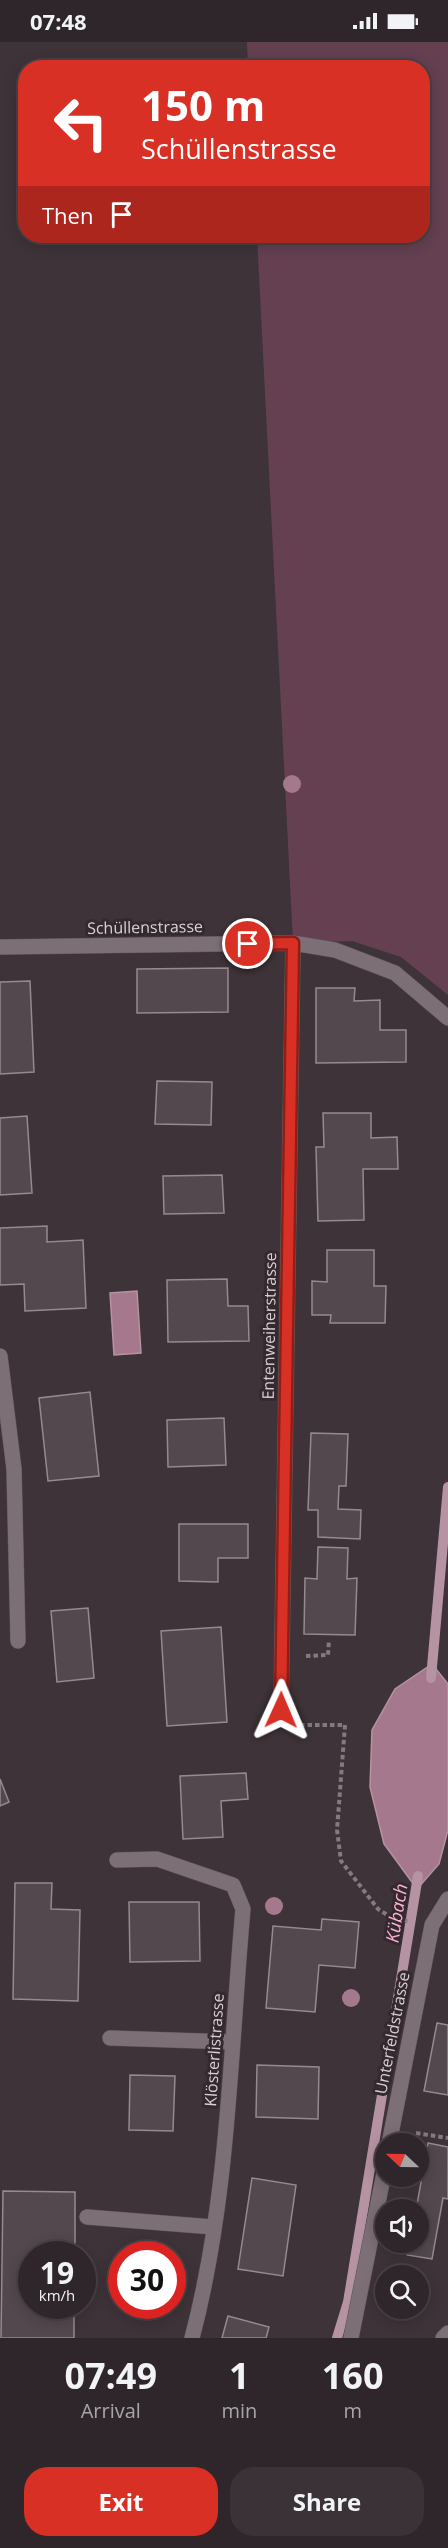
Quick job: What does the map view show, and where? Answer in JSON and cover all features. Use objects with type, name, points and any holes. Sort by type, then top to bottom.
[{"type":"street","name":"Schüllenstrasse","points":[[0,947],[293,943],[335,950],[395,973],[448,1018]]},
{"type":"street","name":"Entenweiherstrasse","points":[[281,1710],[293,943]]},
{"type":"street","points":[[0,1356],[14,1469],[18,1641]]},
{"type":"street","name":"Klösterlistrasse","points":[[117,1860],[156,1859],[233,1886],[243,1909],[224,2163],[200,2305],[192,2338]]},
{"type":"street","name":"Unterfeldstrasse","points":[[392,2133],[432,1925],[448,1899]]},
{"type":"street","points":[[110,2038],[232,2042]]},
{"type":"street","points":[[351,2338],[381,2187]]},
{"type":"street","points":[[87,2217],[213,2227]]},
{"type":"street","points":[[443,2338],[448,2333]]},
{"type":"path","points":[[328,1655],[329,1640]]},
{"type":"path","points":[[281,1710],[285,1725],[345,1725],[337,1830],[341,1861],[378,1909],[394,1919],[416,1922]]},
{"type":"path","points":[[429,2137],[448,2138]]},
{"type":"shaded area","points":[[247,42],[448,42],[448,995],[401,957],[352,941],[293,943],[257,243],[430,243],[430,60],[248,60]]},
{"type":"shaded area","points":[[137,1291],[141,1353],[114,1355],[110,1293]]},
{"type":"shaded area","points":[[432,1664],[448,1684],[448,1830],[439,1864],[417,1889],[384,1844],[370,1787],[372,1730],[395,1689]]},
{"type":"building","points":[[228,968],[228,1012],[137,1013],[137,969]]},
{"type":"building","points":[[30,981],[34,1072],[0,1074],[0,982]]},
{"type":"building","points":[[316,988],[355,988],[354,1001],[380,1000],[380,1030],[406,1030],[406,1062],[316,1063]]},
{"type":"building","points":[[157,1081],[212,1082],[211,1125],[155,1124]]},
{"type":"building","points":[[323,1113],[371,1113],[371,1138],[397,1137],[398,1169],[363,1169],[364,1220],[318,1221],[316,1147],[324,1147]]},
{"type":"building","points":[[27,1116],[32,1193],[0,1195],[0,1118]]},
{"type":"building","points":[[222,1175],[224,1213],[164,1214],[163,1176]]},
{"type":"building","points":[[47,1226],[47,1242],[83,1240],[86,1308],[25,1311],[24,1284],[0,1285],[0,1228]]},
{"type":"building","points":[[327,1250],[374,1250],[374,1286],[386,1286],[385,1323],[330,1323],[331,1315],[312,1315],[312,1281],[327,1282]]},
{"type":"building","points":[[227,1279],[228,1306],[248,1306],[249,1341],[168,1342],[167,1280]]},
{"type":"building","points":[[90,1392],[99,1476],[48,1481],[39,1398]]},
{"type":"building","points":[[224,1418],[226,1465],[168,1467],[167,1420]]},
{"type":"building","points":[[311,1433],[348,1434],[346,1486],[339,1486],[338,1509],[361,1510],[360,1539],[318,1537],[318,1510],[308,1510]]},
{"type":"building","points":[[179,1524],[248,1524],[248,1558],[218,1558],[218,1582],[179,1581]]},
{"type":"building","points":[[318,1547],[348,1548],[347,1579],[357,1578],[355,1635],[304,1634],[305,1578],[317,1579]]},
{"type":"building","points":[[88,1608],[94,1678],[57,1682],[51,1611]]},
{"type":"building","points":[[221,1627],[227,1722],[167,1726],[161,1631]]},
{"type":"building","points":[[246,1773],[248,1799],[221,1801],[223,1837],[183,1839],[180,1776]]},
{"type":"building","points":[[0,1779],[9,1802],[0,1806]]},
{"type":"building","points":[[15,1883],[52,1883],[51,1909],[80,1910],[78,2001],[13,1999]]},
{"type":"building","points":[[129,1902],[199,1902],[200,1961],[130,1962]]},
{"type":"building","points":[[322,1919],[359,1922],[355,1968],[319,1965],[315,2012],[266,2008],[273,1926],[321,1930]]},
{"type":"building","points":[[437,2023],[448,2025],[448,2095],[424,2091]]},
{"type":"building","points":[[257,2065],[319,2067],[318,2119],[256,2117]]},
{"type":"building","points":[[130,2075],[175,2076],[173,2131],[129,2130]]},
{"type":"building","points":[[429,2143],[448,2147],[448,2199],[443,2198],[432,2259],[407,2255],[407,2253],[429,2253],[429,2199],[418,2199],[420,2187],[429,2187]]},
{"type":"building","points":[[252,2178],[296,2185],[283,2276],[238,2269]]},
{"type":"building","points":[[3,2191],[75,2192],[75,2241],[18,2241],[18,2319],[74,2319],[74,2338],[1,2338]]},
{"type":"building","points":[[228,2316],[269,2327],[266,2338],[222,2338]]},
{"type":"waterway","name":"Kübach","points":[[431,1678],[448,1487]]},
{"type":"waterway","name":"Kübach","points":[[337,2338],[348,2302],[418,1876]]},
{"type":"route","points":[[248,944],[293,943],[281,1710]]}]
